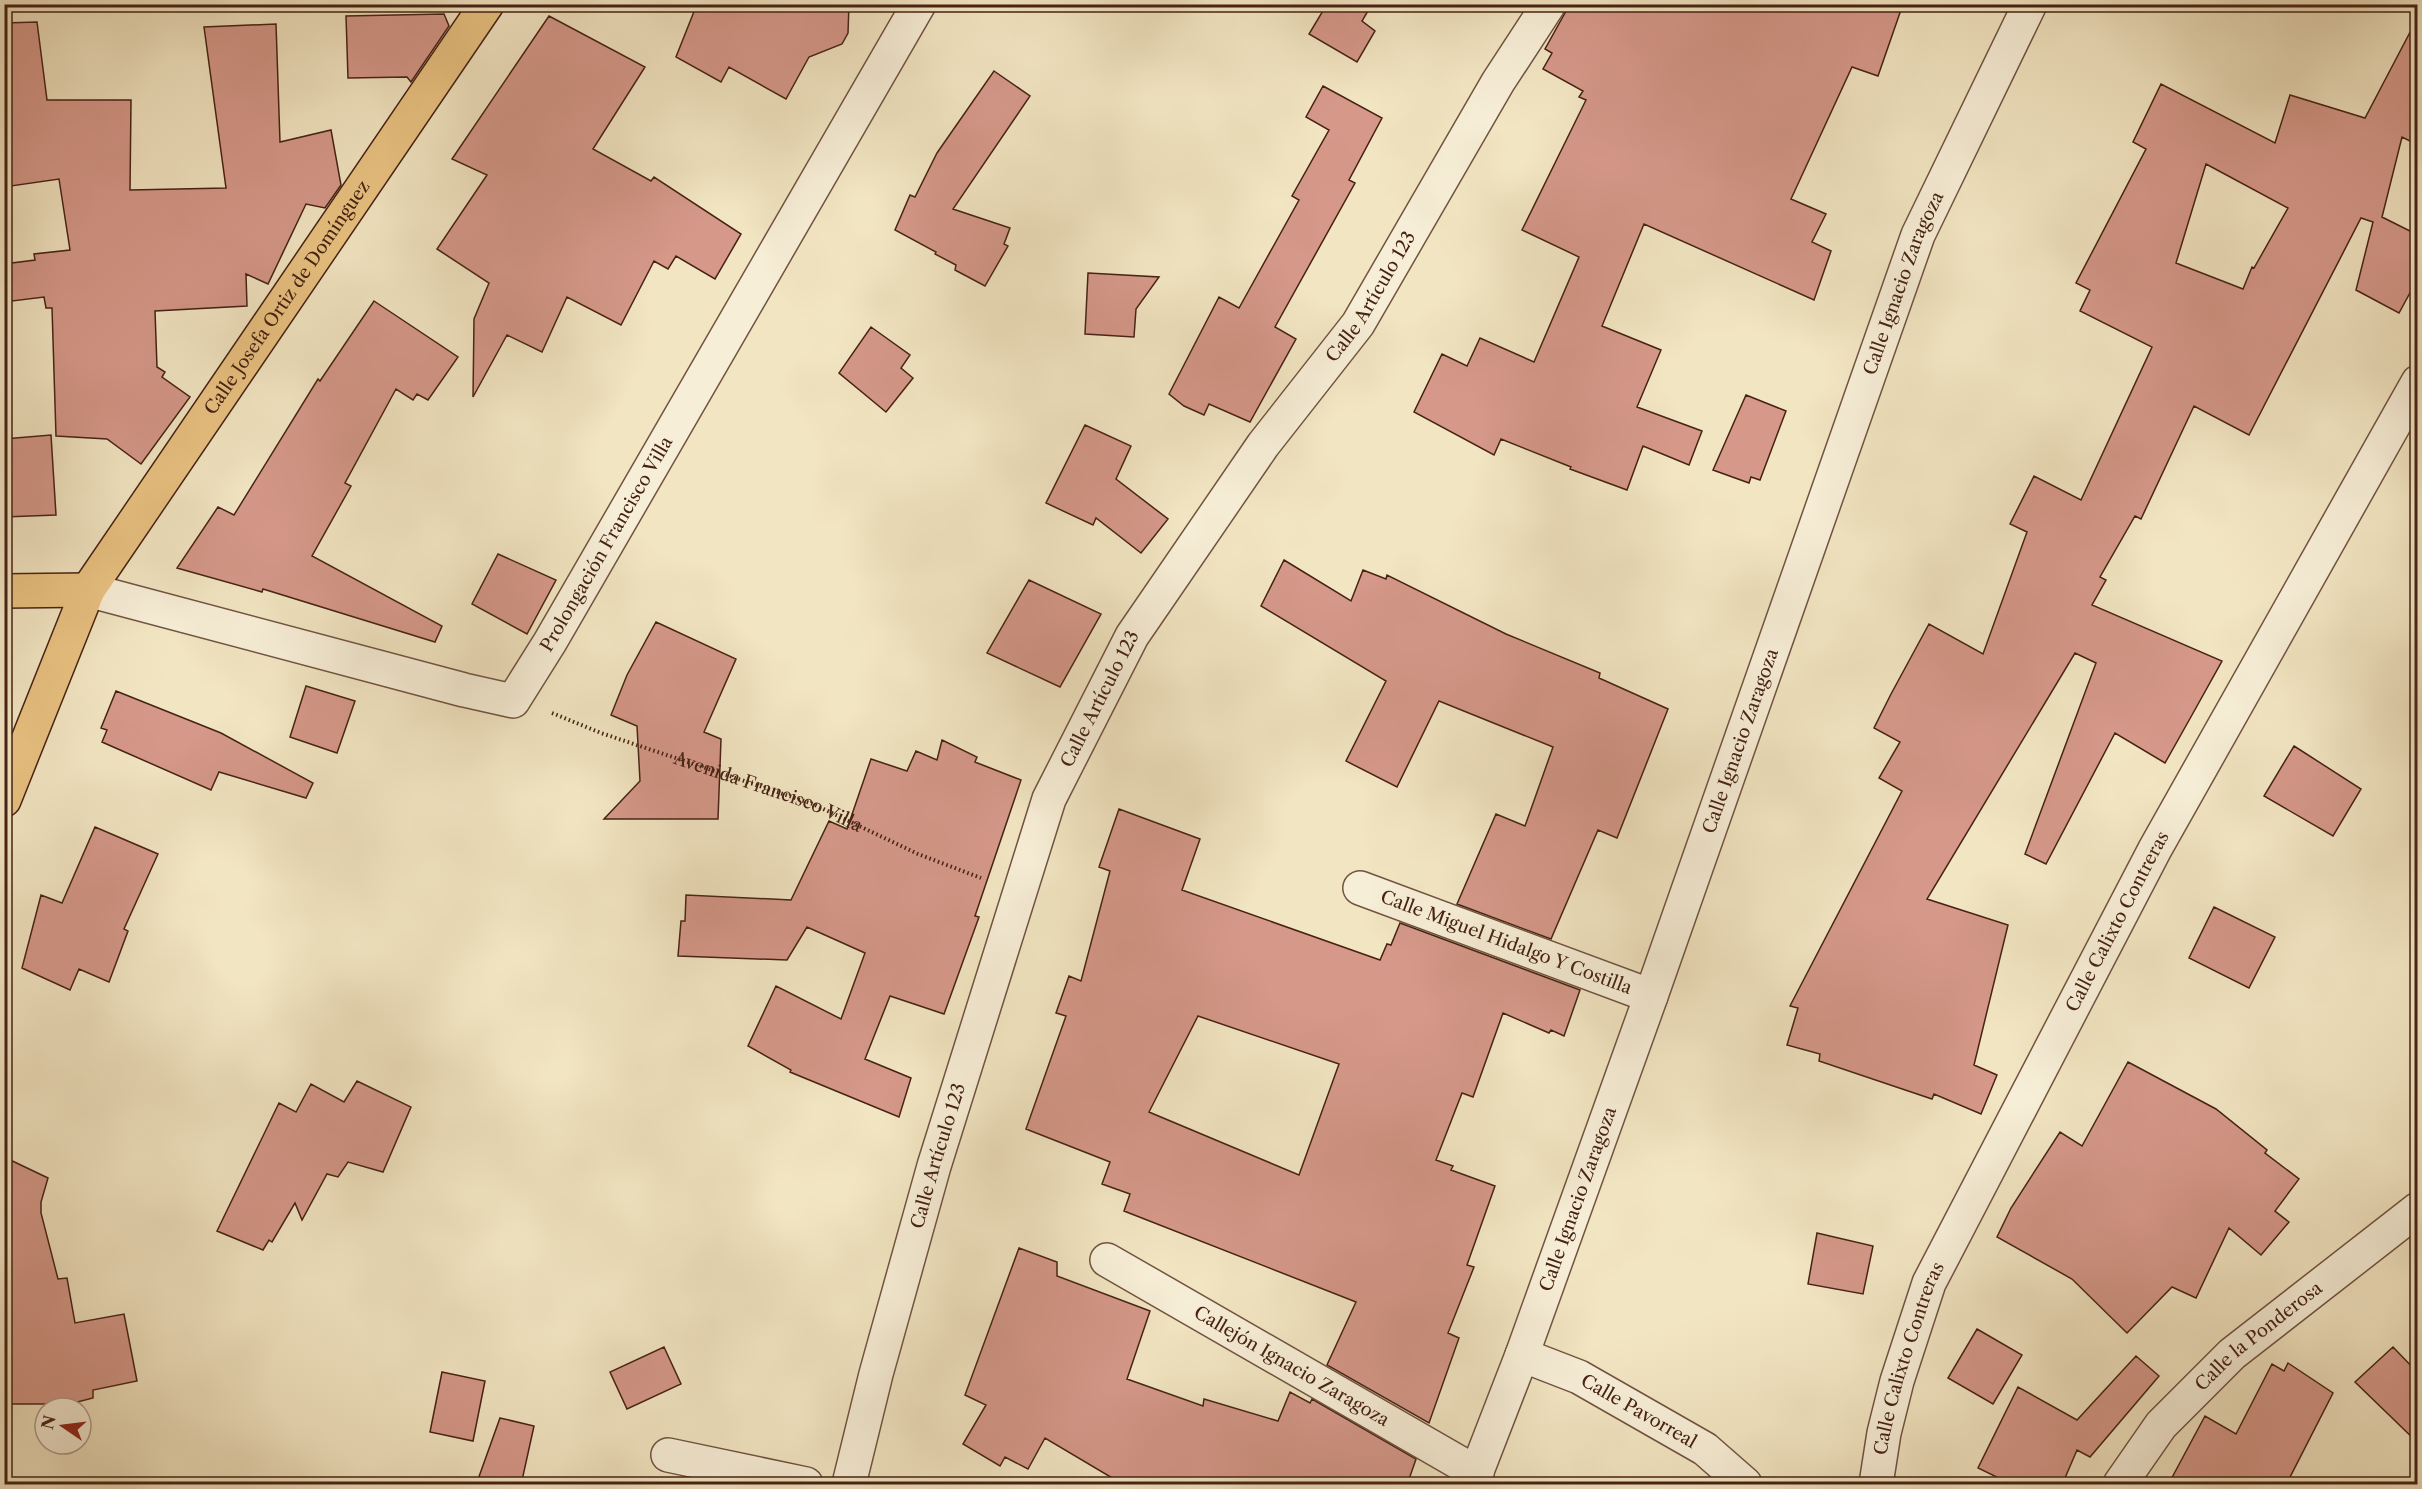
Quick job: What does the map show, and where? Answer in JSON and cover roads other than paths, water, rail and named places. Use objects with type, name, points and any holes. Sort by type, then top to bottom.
[{"type":"main road","name":"Calle Josefa Ortiz de Domínguez","points":[[4,800],[88,590],[487,4]]},
{"type":"main road","points":[[4,591],[88,590]]},
{"type":"street","name":"Prolongación Francisco Villa","points":[[88,590],[513,701],[562,621],[919,4]]},
{"type":"street","name":"Calle Artículo 123","points":[[849,1485],[876,1374],[928,1189],[1018,892],[1049,799],[1131,636],[1263,445],[1358,324],[1498,82],[1549,4]]},
{"type":"street","name":"Calle Ignacio Zaragoza","points":[[1474,1479],[1522,1355],[1651,996],[1918,234],[2030,4]]},
{"type":"street","name":"Calle Calixto Contreras","points":[[1876,1485],[1884,1433],[1897,1381],[1929,1282],[2155,849],[2418,382]]},
{"type":"street","name":"Calle Miguel Hidalgo Y Costilla","points":[[1360,888],[1651,996]]},
{"type":"street","name":"Calle la Ponderosa","points":[[2120,1485],[2161,1425],[2232,1354],[2418,1209]]},
{"type":"street","name":"Callejón Ignacio Zaragoza","points":[[1107,1260],[1474,1479]]},
{"type":"street","name":"Calle Pavorreal","points":[[1522,1355],[1580,1377],[1704,1449],[1745,1485]]},
{"type":"street","points":[[668,1455],[806,1485]]}]
